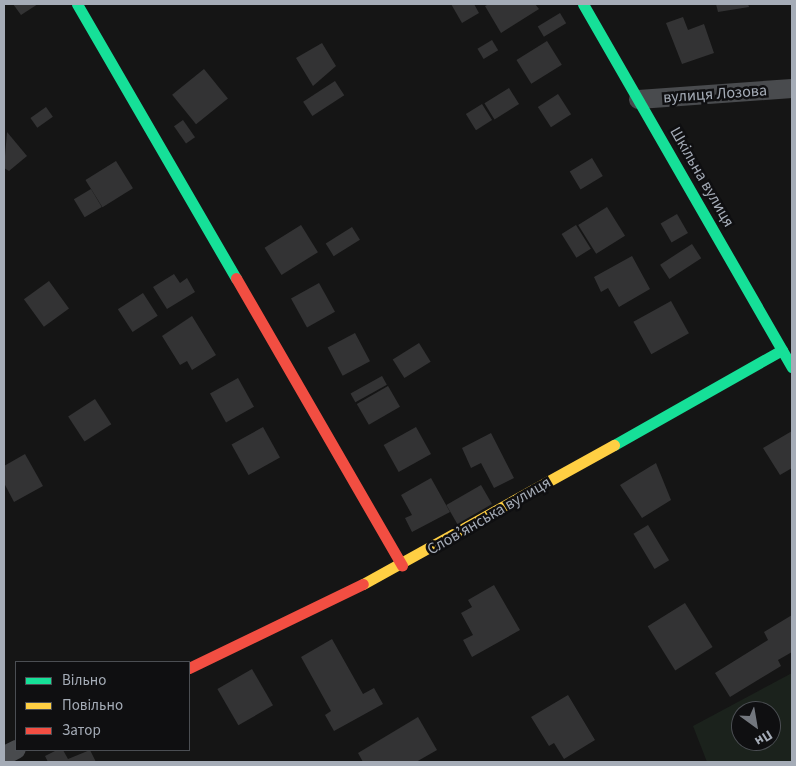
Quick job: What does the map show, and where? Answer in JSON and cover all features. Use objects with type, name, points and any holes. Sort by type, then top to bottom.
[{"type":"street","points":[[77,4],[402,566]]},
{"type":"street","name":"Шкільна вулиця","points":[[583,4],[792,367]]},
{"type":"street","name":"вулиця Лозова","points":[[638,99],[792,88]]},
{"type":"street","name":"Словʼянська вулиця","points":[[190,668],[402,566],[782,350]]},
{"type":"shaded area","points":[[792,673],[792,762],[707,762],[693,726],[731,706],[731,751],[781,751],[781,701],[740,701]]},
{"type":"building","points":[[13,4],[38,4],[21,15]]},
{"type":"building","points":[[451,4],[474,4],[479,13],[462,23]]},
{"type":"building","points":[[489,4],[535,4],[539,9],[501,33],[485,6]]},
{"type":"building","points":[[716,4],[748,4],[749,7],[718,12]]},
{"type":"building","points":[[560,13],[566,23],[544,37],[538,26]]},
{"type":"building","points":[[683,17],[688,30],[704,24],[714,53],[682,64],[666,23]]},
{"type":"building","points":[[492,40],[498,50],[484,59],[477,49]]},
{"type":"building","points":[[547,41],[562,65],[531,84],[516,60]]},
{"type":"building","points":[[322,43],[336,66],[313,86],[296,58]]},
{"type":"building","points":[[204,69],[228,99],[196,124],[172,95]]},
{"type":"building","points":[[335,81],[344,95],[312,116],[303,102]]},
{"type":"building","points":[[509,88],[519,104],[494,119],[484,103]]},
{"type":"building","points":[[558,94],[571,114],[551,127],[538,107]]},
{"type":"building","points":[[482,104],[492,120],[476,130],[466,114]]},
{"type":"building","points":[[46,107],[53,117],[37,128],[30,118]]},
{"type":"building","points":[[183,120],[195,137],[186,144],[174,126]]},
{"type":"building","points":[[7,132],[27,156],[9,171],[4,168]]},
{"type":"building","points":[[592,158],[603,176],[581,189],[570,171]]},
{"type":"building","points":[[116,161],[133,188],[102,207],[85,180]]},
{"type":"building","points":[[91,189],[102,207],[85,217],[74,199]]},
{"type":"building","points":[[607,207],[625,236],[596,254],[578,225]]},
{"type":"building","points":[[677,214],[688,233],[672,243],[661,224]]},
{"type":"building","points":[[301,225],[318,252],[281,275],[265,248]]},
{"type":"building","points":[[576,225],[591,249],[576,258],[562,234]]},
{"type":"building","points":[[352,227],[360,240],[334,256],[326,243]]},
{"type":"building","points":[[692,244],[701,258],[669,279],[660,265]]},
{"type":"building","points":[[632,256],[650,289],[619,307],[608,288],[601,292],[594,277]]},
{"type":"building","points":[[174,274],[180,283],[187,278],[195,292],[167,309],[153,287]]},
{"type":"building","points":[[49,281],[69,309],[44,327],[24,299]]},
{"type":"building","points":[[319,283],[335,312],[307,327],[291,299]]},
{"type":"building","points":[[143,293],[158,316],[133,332],[118,309]]},
{"type":"building","points":[[671,301],[689,333],[651,354],[633,322]]},
{"type":"building","points":[[192,316],[216,355],[192,370],[187,361],[180,365],[162,336]]},
{"type":"building","points":[[355,333],[370,361],[343,376],[328,348]]},
{"type":"building","points":[[419,343],[431,362],[404,378],[393,359]]},
{"type":"building","points":[[382,376],[387,385],[355,402],[351,393]]},
{"type":"building","points":[[238,378],[254,407],[226,422],[210,394]]},
{"type":"building","points":[[388,386],[400,407],[369,425],[357,404]]},
{"type":"building","points":[[95,399],[111,424],[85,442],[68,416]]},
{"type":"building","points":[[263,427],[280,458],[248,475],[232,444]]},
{"type":"building","points":[[416,427],[431,454],[399,472],[384,445]]},
{"type":"building","points":[[792,431],[792,468],[780,475],[763,448]]},
{"type":"building","points":[[491,433],[514,478],[494,488],[481,463],[471,468],[462,448]]},
{"type":"building","points":[[25,454],[43,486],[14,502],[4,483],[4,466]]},
{"type":"building","points":[[656,463],[671,500],[642,518],[620,485]]},
{"type":"building","points":[[431,478],[450,512],[412,532],[405,518],[412,515],[401,495]]},
{"type":"building","points":[[481,485],[492,504],[457,524],[446,505]]},
{"type":"building","points":[[648,525],[669,560],[655,569],[633,534]]},
{"type":"building","points":[[494,585],[520,630],[472,657],[463,640],[473,635],[461,613],[472,607],[468,600]]},
{"type":"building","points":[[685,603],[713,647],[675,670],[648,626]]},
{"type":"building","points":[[792,615],[792,652],[778,660],[781,666],[730,697],[715,673],[768,640],[764,632]]},
{"type":"building","points":[[332,639],[363,694],[374,688],[383,704],[334,731],[325,715],[331,711],[301,657]]},
{"type":"building","points":[[252,669],[273,705],[238,725],[217,689]]},
{"type":"building","points":[[568,695],[595,740],[564,759],[554,743],[549,746],[531,717]]},
{"type":"building","points":[[418,717],[437,750],[416,762],[363,762],[358,753]]},
{"type":"building","points":[[55,751],[64,751],[68,759],[90,751],[96,762],[48,762],[45,756]]},
{"type":"traffic: fast","points":[[77,4],[236,278]]},
{"type":"traffic: fast","points":[[583,4],[792,367]]},
{"type":"traffic: fast","points":[[614,445],[782,350]]},
{"type":"traffic: slow","points":[[363,584],[614,445]]},
{"type":"traffic: jam","points":[[236,278],[402,566]]},
{"type":"traffic: jam","points":[[190,668],[363,584]]}]
